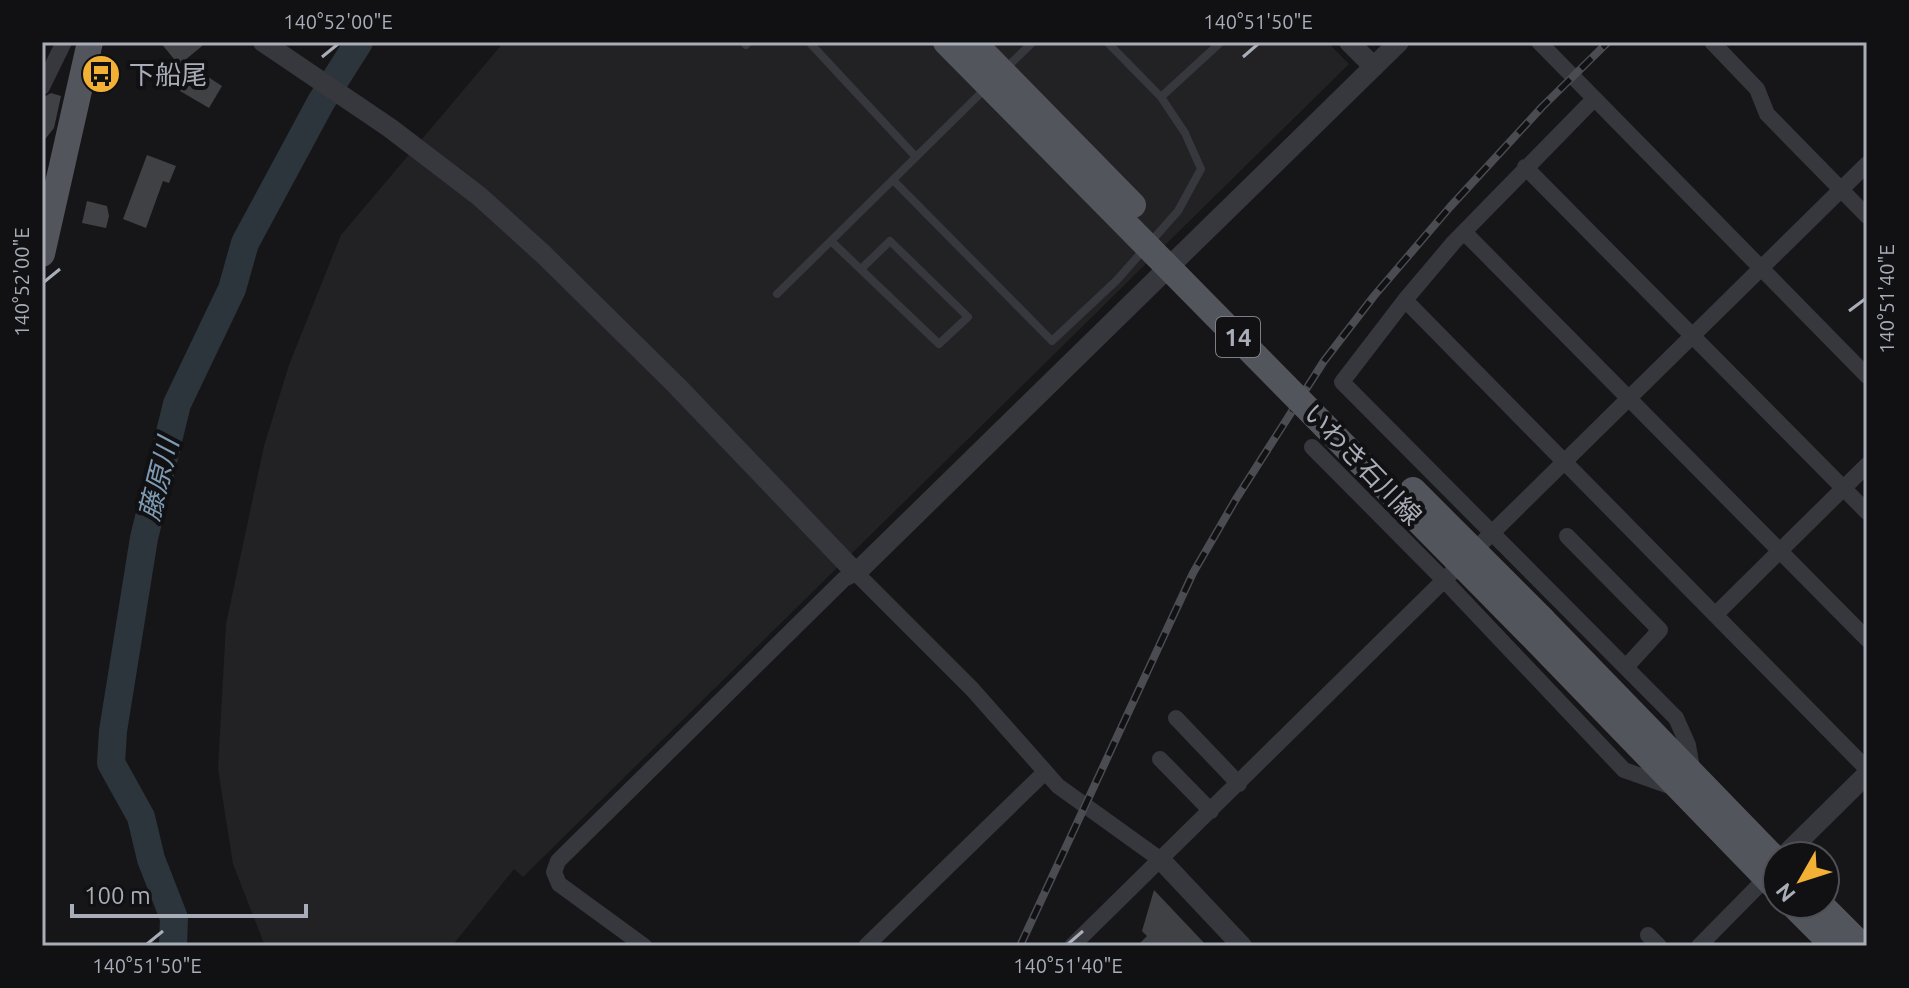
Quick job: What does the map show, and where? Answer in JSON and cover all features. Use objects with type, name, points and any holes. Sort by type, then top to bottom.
[{"type":"main road","points":[[42,254],[90,42]]},
{"type":"main road","name":"いわき石川線","points":[[946,42],[1536,626]]},
{"type":"main road","name":"いわき石川線","points":[[973,42],[1761,859]]},
{"type":"main road","points":[[1808,920],[1834,946]]},
{"type":"main road","points":[[1836,920],[1862,946]]},
{"type":"street","points":[[42,87],[64,42]]},
{"type":"street","points":[[1349,42],[1374,67]]},
{"type":"street","points":[[644,946],[559,884],[554,872],[558,861],[844,579],[856,573],[1399,42]]},
{"type":"street","points":[[1539,42],[1867,376]]},
{"type":"street","points":[[1712,42],[1757,89],[1767,114],[1867,216]]},
{"type":"street","points":[[266,44],[390,128],[479,196],[543,254],[677,386],[972,689],[1058,786],[1161,860],[1242,946]]},
{"type":"street","points":[[1312,447],[1444,580],[1624,770],[1687,782],[1688,745],[1676,718],[1342,382],[1405,300],[1525,167],[1593,100]]},
{"type":"street","points":[[1072,946],[1867,164]]},
{"type":"street","points":[[1525,167],[1867,512]]},
{"type":"street","points":[[1465,233],[1867,639]]},
{"type":"street","points":[[1405,300],[1867,771],[1800,840]]},
{"type":"street","points":[[1715,615],[1867,465]]},
{"type":"street","points":[[1567,536],[1660,630],[1626,667]]},
{"type":"street","points":[[1176,718],[1239,784]]},
{"type":"street","points":[[1160,759],[1211,811]]},
{"type":"street","points":[[866,946],[1045,772]]},
{"type":"street","points":[[1699,946],[1761,886]]},
{"type":"lane","points":[[809,42],[916,157]]},
{"type":"lane","points":[[777,294],[1033,42]]},
{"type":"lane","points":[[893,180],[1052,341],[1117,280],[1178,211],[1201,169],[1185,133],[1161,97],[1107,42]]},
{"type":"lane","points":[[1161,97],[1221,42]]},
{"type":"lane","points":[[831,241],[939,344],[968,317],[890,241],[861,269]]},
{"type":"shaded area","points":[[504,42],[1327,42],[1349,64],[523,877],[514,869],[452,946],[265,946],[233,864],[218,769],[226,624],[264,446],[289,365],[341,235]]},
{"type":"building","points":[[160,42],[207,42],[179,65]]},
{"type":"building","points":[[191,66],[222,86],[209,108],[180,91],[183,86],[180,84]]},
{"type":"building","points":[[51,93],[61,96],[54,128],[42,143],[42,98]]},
{"type":"building","points":[[147,155],[176,166],[169,183],[163,181],[146,228],[123,219]]},
{"type":"building","points":[[87,201],[107,206],[109,216],[106,228],[82,223]]},
{"type":"building","points":[[1154,890],[1207,946],[1137,946],[1147,936],[1142,931]]},
{"type":"waterway","name":"藤原川","points":[[173,946],[174,918],[151,859],[141,817],[111,763],[113,731],[144,538],[177,404],[232,289],[245,243],[321,102],[359,42]]},
{"type":"railway","points":[[1020,946],[1193,573],[1324,361],[1374,296],[1450,207],[1542,107],[1608,42]]},
{"type":"place","name":"下船尾","points":[[101,74]]}]
